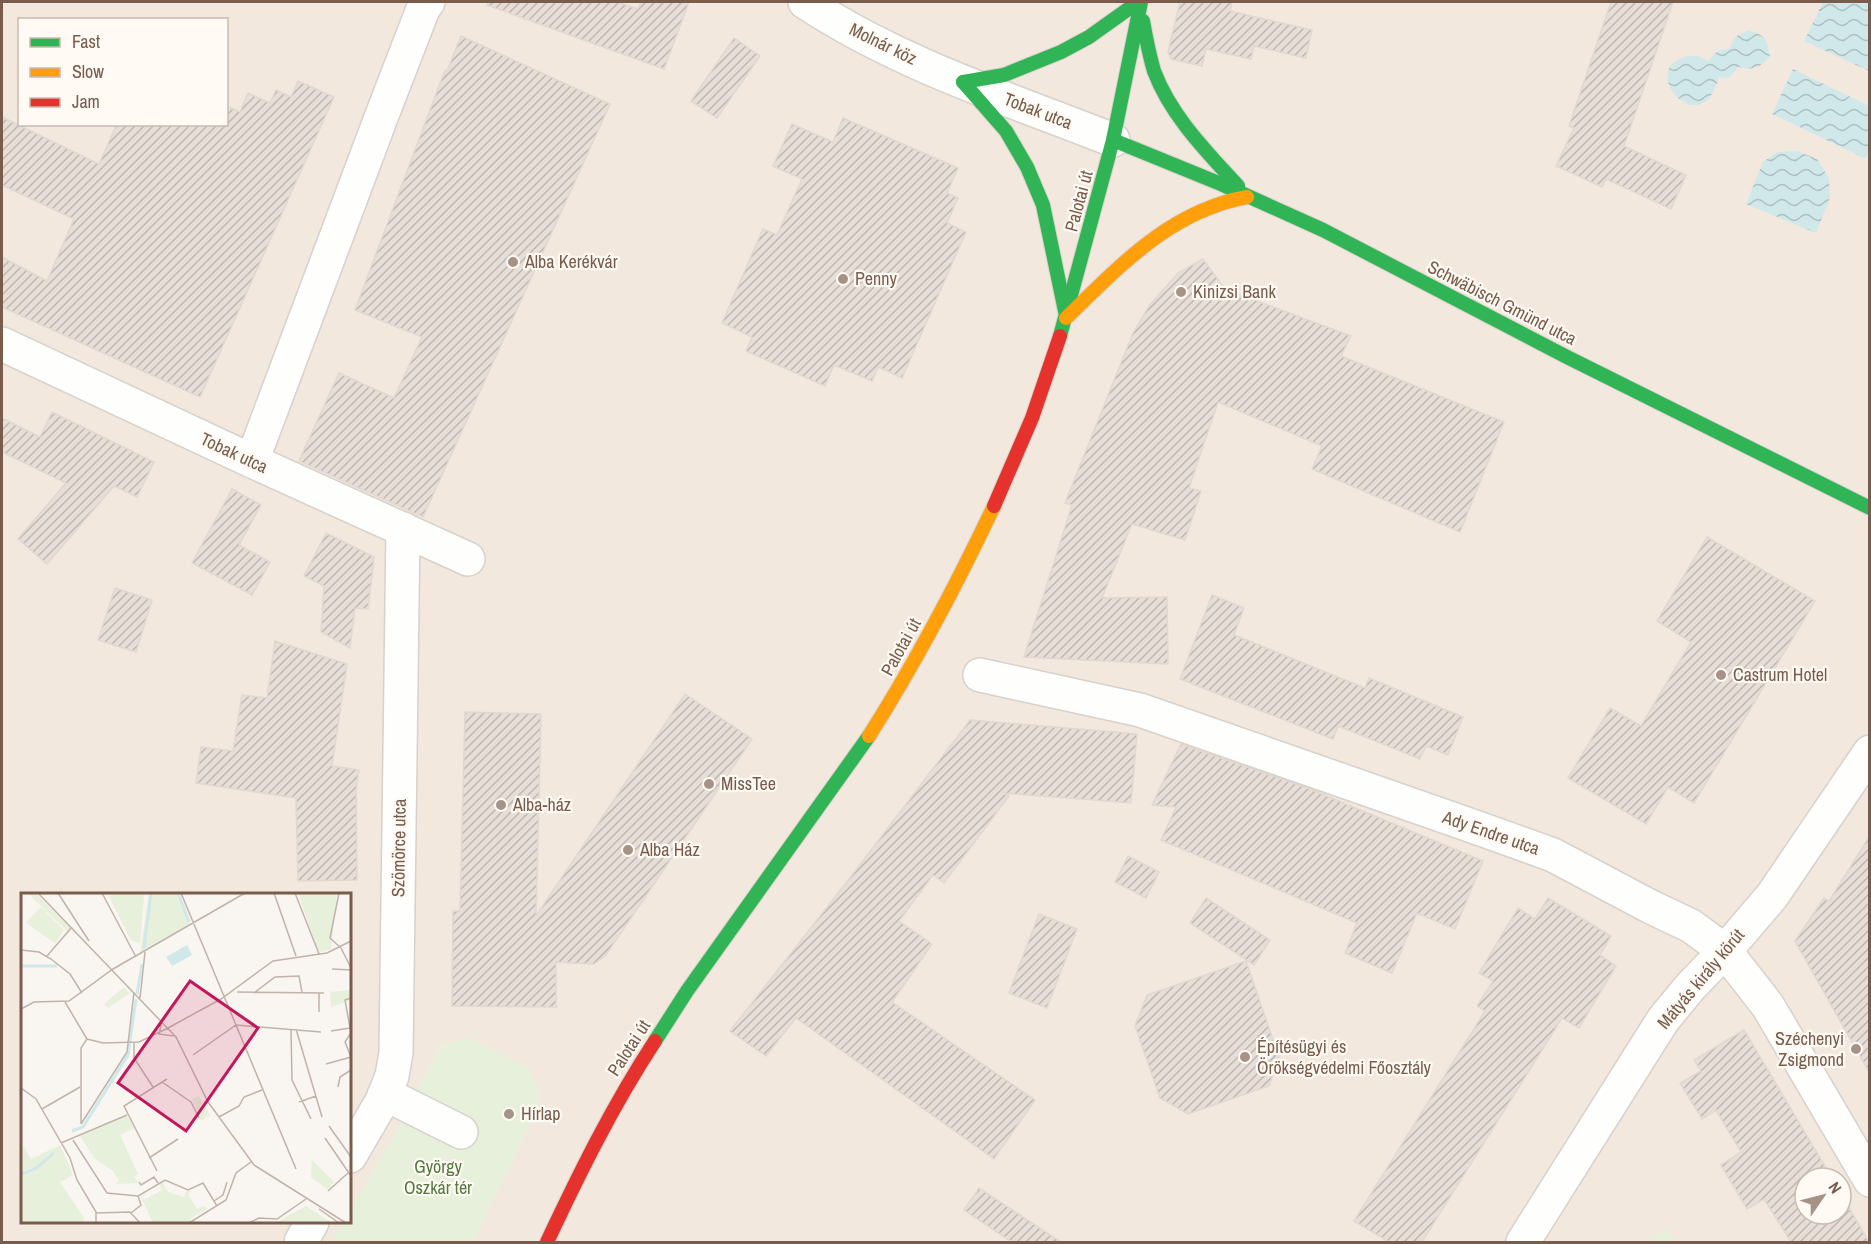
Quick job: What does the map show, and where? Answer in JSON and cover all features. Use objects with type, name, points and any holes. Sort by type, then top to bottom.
[{"type":"main road","points":[[963,82],[1004,75],[1061,52],[1089,37],[1140,2],[1146,44],[1156,77],[1180,121],[1247,196],[1218,203],[1162,232],[1136,252],[1066,318]]},
{"type":"main road","name":"Palotai út","points":[[546,1242],[590,1151],[628,1082],[687,991],[863,746],[900,687],[967,563],[1008,477],[1032,418],[1066,318],[1113,140],[1140,2]]},
{"type":"main road","points":[[963,82],[1006,131],[1027,167],[1043,205],[1066,318]]},
{"type":"main road","name":"Schwäbisch Gmünd utca","points":[[1113,140],[1221,184],[1323,230],[1555,351],[1869,508]]},
{"type":"street","points":[[252,461],[382,115],[423,9],[428,2]]},
{"type":"street","name":"Molnár köz","points":[[805,2],[870,39],[963,82]]},
{"type":"street","name":"Tobak utca","points":[[963,82],[1113,140]]},
{"type":"street","name":"Tobak utca","points":[[2,344],[468,559]]},
{"type":"street","name":"Szömörce utca","points":[[351,1154],[385,1094],[392,1076],[396,1053],[403,529]]},
{"type":"street","name":"Ady Endre utca","points":[[980,675],[1140,711],[1552,855],[1690,926],[1725,951],[1768,1006],[1869,1180]]},
{"type":"street","name":"Mátyás király körút","points":[[1523,1242],[1663,1020],[1690,986],[1725,951],[1772,896],[1869,752]]},
{"type":"street","points":[[385,1094],[461,1132]]},
{"type":"street","points":[[300,1242],[311,1223]]},
{"type":"shaded area","points":[[2,2],[1869,2],[1869,1242],[2,1242]]},
{"type":"green space","name":"György Oszkár tér","points":[[471,1038],[529,1069],[541,1096],[474,1242],[330,1242],[342,1223],[351,1223],[351,1208],[388,1146],[441,1044]]},
{"type":"green space","points":[[1666,1229],[1675,1242],[1647,1242]]},
{"type":"water","points":[[1823,2],[1869,2],[1869,71],[1804,41]]},
{"type":"water","points":[[1748,30],[1762,36],[1768,45],[1770,56],[1763,64],[1752,68],[1738,67],[1728,78],[1719,77],[1712,94],[1703,103],[1693,105],[1674,94],[1669,84],[1668,74],[1671,65],[1689,56],[1709,61],[1717,52],[1729,49],[1735,37]]},
{"type":"water","points":[[1793,69],[1869,106],[1869,151],[1866,159],[1772,114]]},
{"type":"water","points":[[1797,151],[1817,159],[1829,178],[1830,198],[1816,233],[1746,204],[1763,162],[1777,152]]},
{"type":"building","points":[[488,2],[617,2],[638,9],[641,2],[689,2],[664,69],[487,5]]},
{"type":"building","points":[[1180,2],[1232,2],[1230,11],[1312,30],[1306,58],[1254,46],[1251,59],[1206,49],[1202,66],[1171,59],[1168,52]]},
{"type":"building","points":[[1611,2],[1673,2],[1624,146],[1686,175],[1671,209],[1606,179],[1602,187],[1556,166],[1574,128],[1569,126]]},
{"type":"building","points":[[461,36],[610,104],[423,517],[299,461],[339,373],[394,398],[422,337],[355,310],[445,70],[447,71]]},
{"type":"building","points":[[734,38],[760,56],[717,118],[691,101]]},
{"type":"building","points":[[298,81],[334,97],[200,397],[2,307],[2,257],[47,281],[74,219],[2,185],[2,117],[99,164],[116,126],[228,126],[228,107],[240,112],[248,93],[270,103],[276,90],[291,97]]},
{"type":"building","name":"Penny","points":[[843,118],[958,168],[947,193],[958,198],[947,223],[966,232],[902,378],[878,367],[872,381],[834,365],[825,386],[746,351],[752,337],[722,323],[763,229],[777,235],[802,179],[773,166],[792,124],[833,142]]},
{"type":"building","points":[[1203,259],[1225,289],[1351,336],[1341,356],[1504,422],[1460,532],[1312,469],[1322,446],[1218,402],[1189,488],[1201,491],[1185,540],[1132,524],[1102,598],[1167,597],[1168,664],[1024,657],[1072,505],[1065,503],[1133,333],[1149,306],[1178,273]]},
{"type":"building","points":[[52,412],[154,462],[137,497],[114,486],[47,564],[18,539],[66,483],[2,452],[2,418],[40,437]]},
{"type":"building","points":[[232,489],[261,505],[239,545],[270,562],[252,595],[192,563]]},
{"type":"building","points":[[326,533],[374,557],[368,609],[355,608],[350,648],[321,632],[324,586],[304,576]]},
{"type":"building","name":"Castrum Hotel","points":[[1707,537],[1815,601],[1694,803],[1668,787],[1646,824],[1568,778],[1610,708],[1641,726],[1691,642],[1657,621]]},
{"type":"building","points":[[115,588],[152,600],[136,652],[98,640]]},
{"type":"building","points":[[1212,595],[1244,608],[1234,635],[1365,688],[1369,678],[1463,717],[1448,755],[1426,746],[1420,759],[1338,726],[1333,739],[1180,679]]},
{"type":"building","points":[[275,641],[347,664],[332,766],[359,770],[356,791],[357,880],[298,881],[296,798],[196,783],[201,747],[233,751],[242,695],[267,698]]},
{"type":"building","points":[[685,694],[752,739],[606,955],[594,964],[556,962],[556,1007],[452,1006],[453,911],[460,911],[465,712],[541,714],[536,916]]},
{"type":"building","points":[[970,720],[1137,734],[1131,803],[1003,793],[1009,796],[944,883],[933,875],[899,921],[932,944],[892,1002],[1035,1100],[994,1159],[796,1018],[766,1056],[730,1031]]},
{"type":"building","points":[[1181,744],[1310,789],[1483,861],[1455,929],[1417,913],[1392,973],[1345,953],[1357,923],[1161,840],[1176,807],[1152,805]]},
{"type":"building","points":[[1869,837],[1869,1072],[1795,941],[1824,898],[1829,901]]},
{"type":"building","points":[[1128,856],[1159,872],[1146,898],[1115,882]]},
{"type":"building","points":[[1206,898],[1270,940],[1254,965],[1190,923]]},
{"type":"building","points":[[1548,898],[1611,936],[1600,955],[1616,966],[1579,1028],[1562,1018],[1422,1242],[1389,1242],[1354,1221],[1485,1011],[1477,1006],[1493,981],[1479,973],[1518,908],[1535,919]]},
{"type":"building","points":[[1039,914],[1077,929],[1047,1008],[1009,993]]},
{"type":"building","points":[[1246,961],[1279,1057],[1269,1086],[1188,1114],[1160,1098],[1135,1026],[1147,995]]},
{"type":"building","points":[[1744,1030],[1825,1166],[1793,1166],[1793,1226],[1853,1226],[1853,1215],[1869,1242],[1791,1242],[1764,1199],[1747,1209],[1721,1165],[1741,1152],[1716,1110],[1702,1119],[1680,1083],[1701,1071],[1694,1060]]},
{"type":"building","points":[[979,1188],[1061,1242],[1012,1242],[964,1210]]},
{"type":"traffic: fast","points":[[963,82],[1004,75],[1061,52],[1089,37],[1138,2]]},
{"type":"traffic: fast","points":[[1060,336],[1113,140],[1141,2]]},
{"type":"traffic: fast","points":[[1143,21],[1154,71],[1170,103],[1190,132],[1238,186]]},
{"type":"traffic: fast","points":[[963,82],[1006,131],[1027,167],[1043,205],[1065,311]]},
{"type":"traffic: fast","points":[[1113,140],[1221,184],[1323,230],[1565,356],[1870,508]]},
{"type":"traffic: fast","points":[[655,1041],[687,991],[869,736]]},
{"type":"traffic: slow","points":[[1066,318],[1106,279],[1148,243],[1170,228],[1194,214],[1219,204],[1247,197]]},
{"type":"traffic: slow","points":[[869,736],[935,623],[994,506]]},
{"type":"traffic: jam","points":[[994,506],[1032,418],[1060,336]]},
{"type":"traffic: jam","points":[[547,1242],[598,1139],[655,1041]]},
{"type":"place","name":"Alba Kerékvár","points":[[513,262]]},
{"type":"place","name":"Penny","points":[[843,279]]},
{"type":"place","name":"Kinizsi Bank","points":[[1181,292]]},
{"type":"place","name":"Castrum Hotel","points":[[1721,675]]},
{"type":"place","name":"MissTee","points":[[709,784]]},
{"type":"place","name":"Alba-ház","points":[[501,805]]},
{"type":"place","name":"Alba Ház","points":[[628,850]]},
{"type":"place","name":"Széchenyi Zsigmond","points":[[1856,1049]]},
{"type":"place","name":"Építésügyi és Örökségvédelmi Főosztály","points":[[1245,1057]]},
{"type":"place","name":"Hírlap","points":[[509,1114]]}]
